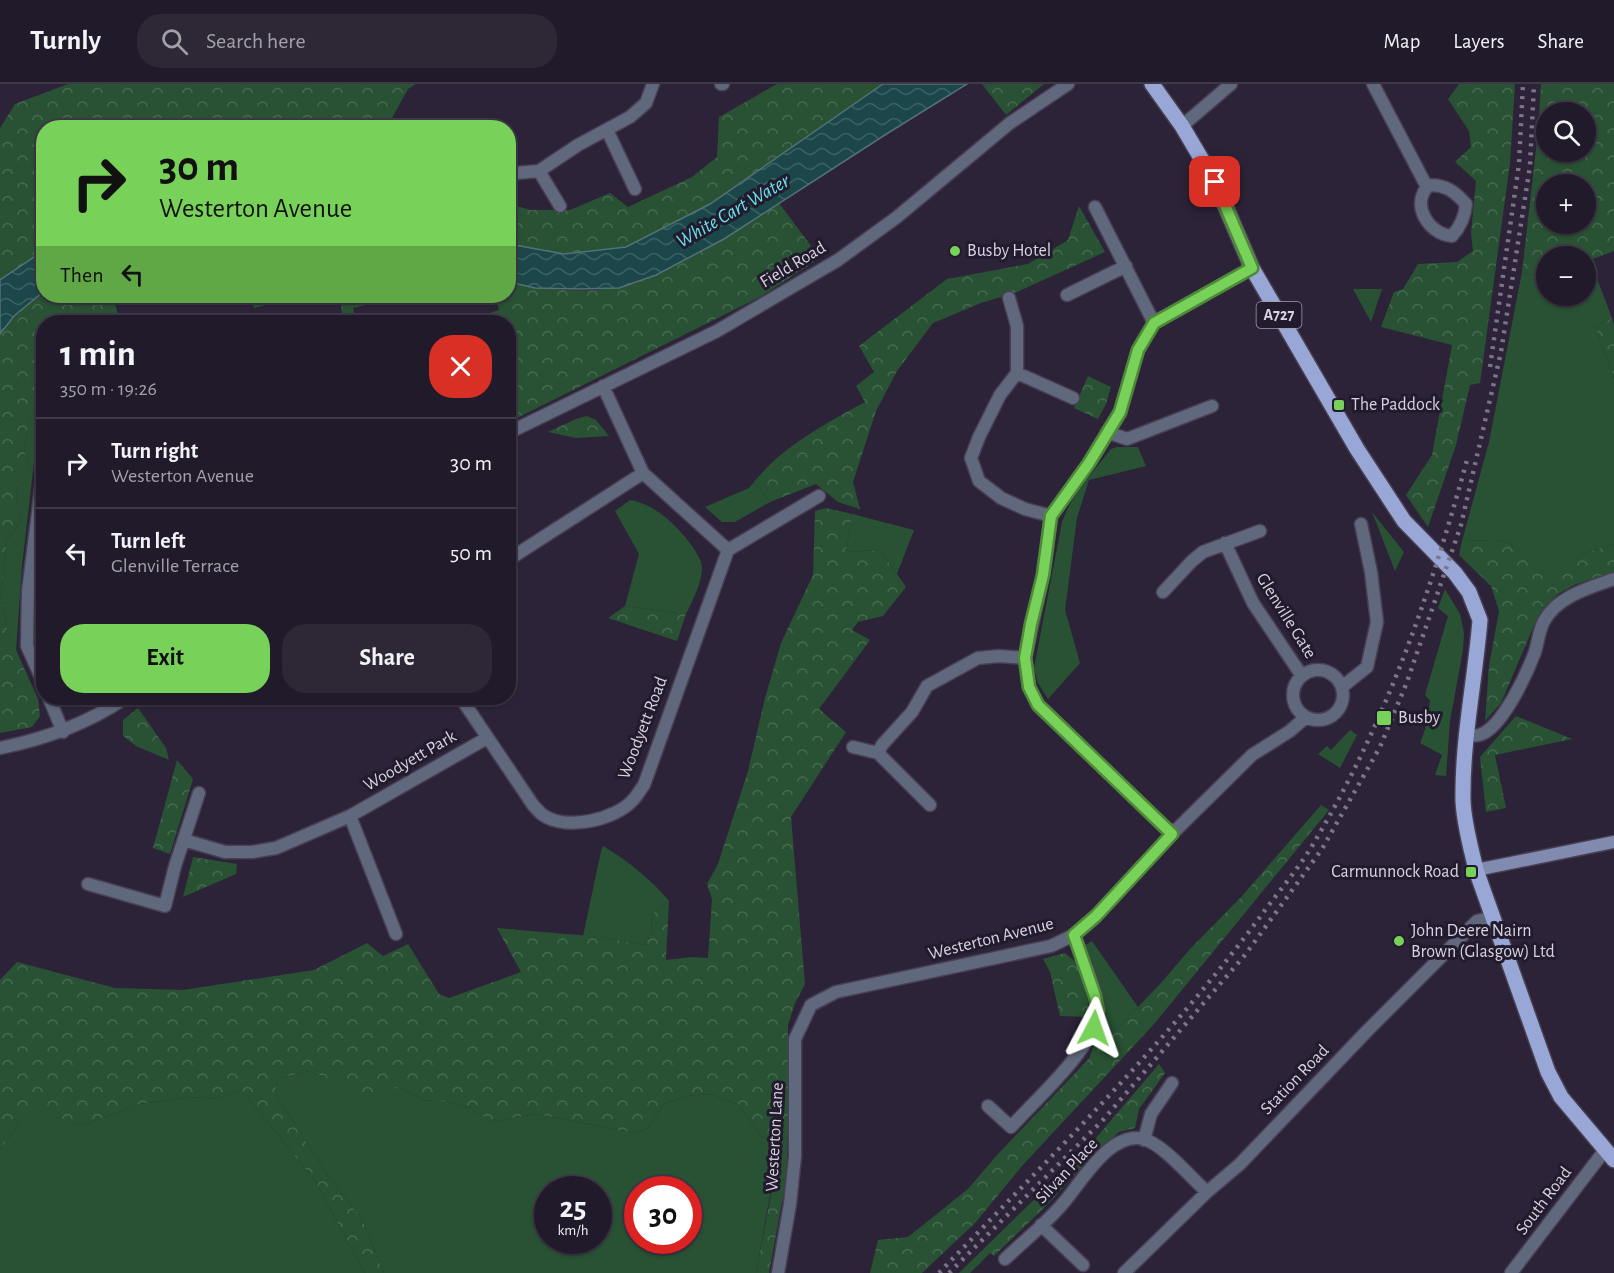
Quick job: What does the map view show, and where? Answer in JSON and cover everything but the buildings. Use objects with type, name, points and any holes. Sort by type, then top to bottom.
[{"type":"main road","name":"A727","points":[[1152,84],[1182,126],[1215,182],[1252,268],[1329,405],[1388,499],[1419,539],[1455,573],[1476,605],[1480,620],[1465,735],[1463,803],[1468,837],[1476,870],[1548,1072],[1562,1097],[1609,1155]]},
{"type":"main road","points":[[1476,870],[1614,842]]},
{"type":"street","points":[[516,173],[540,171],[578,145],[630,117],[646,103],[653,84]]},
{"type":"street","name":"Field Road","points":[[516,429],[717,332],[838,260],[897,217],[1010,123],[1068,84]]},
{"type":"street","points":[[1182,126],[1231,84]]},
{"type":"street","points":[[1373,84],[1427,186]]},
{"type":"street","points":[[607,130],[635,189]]},
{"type":"street","points":[[540,171],[560,206]]},
{"type":"street","points":[[1441,185],[1454,191],[1466,204],[1465,216],[1452,236],[1434,231],[1426,222],[1421,210],[1423,190],[1427,186],[1441,185]]},
{"type":"street","points":[[1095,207],[1154,323]]},
{"type":"street","points":[[1067,295],[1126,266]]},
{"type":"street","points":[[1172,834],[1038,705],[1029,687],[1025,658],[1043,575],[1051,516],[1089,463],[1120,412],[1138,350],[1154,323],[1252,268]]},
{"type":"street","points":[[1009,298],[1017,326],[1017,374],[1000,395],[971,458],[979,482],[1001,498],[1025,509],[1051,516]]},
{"type":"street","points":[[1017,374],[1073,398]]},
{"type":"street","points":[[603,386],[643,473],[728,550],[819,496]]},
{"type":"street","points":[[1107,432],[1127,440],[1212,406]]},
{"type":"street","points":[[516,555],[643,473]]},
{"type":"street","points":[[1342,687],[1367,668],[1377,622],[1371,572],[1361,524]]},
{"type":"street","points":[[36,526],[28,591],[27,646],[36,666]]},
{"type":"street","points":[[1163,592],[1203,552],[1260,531]]},
{"type":"street","name":"Glenville Gate","points":[[1225,543],[1253,603],[1302,676]]},
{"type":"street","name":"Woodyett Road","points":[[466,705],[533,805],[544,816],[560,822],[594,821],[619,811],[632,801],[644,785],[728,550]]},
{"type":"street","points":[[1465,735],[1478,736],[1487,732],[1504,714],[1521,684],[1544,621],[1561,602],[1570,595],[1614,579]]},
{"type":"street","points":[[878,753],[882,745],[912,712],[927,686],[978,658],[999,656],[1025,658]]},
{"type":"street","points":[[1317,670],[1332,674],[1342,687],[1343,697],[1340,707],[1334,714],[1325,719],[1315,720],[1299,712],[1293,697],[1293,689],[1302,676],[1317,670]]},
{"type":"street","points":[[52,705],[63,732]]},
{"type":"street","points":[[0,748],[63,732],[113,705]]},
{"type":"street","name":"Westerton Avenue","points":[[811,1005],[836,992],[1051,946],[1074,935],[1096,916],[1172,834],[1252,755],[1290,731],[1306,717]]},
{"type":"street","name":"Woodyett Park","points":[[184,840],[225,852],[252,852],[276,848],[350,816],[487,738]]},
{"type":"street","points":[[853,747],[878,753],[930,805]]},
{"type":"street","points":[[88,884],[165,906],[175,866],[199,793]]},
{"type":"street","points":[[350,816],[396,934]]},
{"type":"street","name":"Station Road","points":[[1124,1273],[1207,1192],[1240,1164],[1360,1038],[1477,921],[1492,916]]},
{"type":"street","points":[[988,1106],[1011,1127],[1066,1070],[1094,1028],[1098,1011],[1095,996],[1074,935]]},
{"type":"street","name":"Westerton Lane","points":[[778,1273],[790,1204],[795,1156],[795,1039],[811,1005]]},
{"type":"street","points":[[1172,1083],[1151,1114],[1144,1140],[1164,1152],[1207,1192]]},
{"type":"street","name":"Silvan Place","points":[[1005,1259],[1065,1202],[1084,1175],[1103,1154],[1130,1138],[1144,1140]]},
{"type":"street","name":"South Road","points":[[1511,1273],[1609,1155]]},
{"type":"street","name":"Silvan Place","points":[[1041,1225],[1083,1265]]},
{"type":"green space","points":[[68,84],[416,84],[408,89],[391,120],[36,120],[36,256],[0,280],[0,128],[15,104]]},
{"type":"green space","points":[[777,84],[883,84],[710,204],[626,247],[564,254],[516,245],[516,206],[531,210],[570,210],[610,193],[628,207],[692,177],[717,157],[719,117]]},
{"type":"green space","points":[[982,84],[1044,84],[1006,115]]},
{"type":"green space","points":[[1459,84],[1515,84],[1510,163],[1480,383],[1470,385],[1456,445],[1428,527],[1406,495],[1432,455],[1452,345],[1381,327],[1394,292],[1403,289],[1418,264],[1457,262],[1473,251],[1471,233],[1476,181],[1455,162],[1471,147],[1469,131],[1448,99]]},
{"type":"green space","points":[[1541,84],[1614,84],[1614,251],[1596,258],[1596,246],[1536,246],[1536,271],[1533,275],[1522,272],[1536,150],[1536,162],[1596,162],[1596,102],[1540,102]]},
{"type":"green space","points":[[779,203],[820,258],[760,297],[516,419],[516,315],[484,315],[499,310],[497,303],[516,303],[516,283],[549,289],[578,290],[607,289],[628,285],[683,261]]},
{"type":"green space","points":[[1079,206],[1105,252],[1017,292],[981,303],[933,323],[897,371],[876,411],[853,482],[860,509],[838,502],[816,484],[770,502],[754,482],[765,469],[805,437],[865,402],[856,386],[874,372],[859,346],[947,279],[1028,264],[1068,240]]},
{"type":"green space","points":[[1536,271],[1536,306],[1596,306],[1596,276],[1612,318],[1595,327],[1614,378],[1614,544],[1585,553],[1547,580],[1510,544],[1496,540],[1462,541],[1489,442],[1522,272],[1533,275]]},
{"type":"green space","points":[[1353,289],[1382,289],[1371,322]]},
{"type":"green space","points":[[36,298],[36,303],[115,303],[118,315],[36,315],[36,405],[29,422],[24,449],[31,471],[18,476],[17,509],[21,521],[7,540],[1,595],[8,632],[36,695],[36,705],[39,705],[40,716],[32,727],[0,733],[0,334],[13,316]]},
{"type":"green space","points":[[253,303],[273,303],[254,308]]},
{"type":"green space","points":[[341,303],[373,303],[353,308],[354,315],[342,315]]},
{"type":"green space","points":[[1612,318],[1614,325],[1614,378],[1595,327]]},
{"type":"green space","points":[[1088,376],[1111,387],[1098,419],[1074,408]]},
{"type":"green space","points":[[36,405],[36,445],[22,566],[16,652],[8,632],[1,595],[7,540],[21,521],[17,509],[18,475],[31,471],[24,449],[29,422]]},
{"type":"green space","points":[[587,416],[596,420],[609,436],[576,438],[548,432],[576,419]]},
{"type":"green space","points":[[1138,447],[1146,466],[1089,480],[1077,518],[1065,610],[1080,663],[1048,699],[1038,683],[1034,668],[1062,522],[1071,502],[1084,484],[1111,449]]},
{"type":"green space","points":[[754,482],[770,502],[735,522],[722,522],[705,507],[749,488]]},
{"type":"green space","points":[[630,500],[646,505],[666,517],[698,555],[701,562],[701,575],[686,614],[625,606],[639,554],[615,511]]},
{"type":"green space","points":[[826,508],[852,514],[846,552],[880,550],[906,587],[883,616],[858,622],[852,630],[870,640],[819,709],[846,732],[791,817],[805,984],[795,1003],[788,1025],[788,1135],[775,1146],[761,1136],[739,1105],[711,1094],[686,1096],[664,1104],[648,1128],[634,1133],[536,1114],[491,1122],[470,1108],[449,1102],[424,1100],[399,1087],[373,1096],[309,1071],[277,1079],[276,1094],[327,1175],[362,1219],[384,1273],[365,1273],[315,1181],[241,1089],[218,1099],[191,1097],[140,1104],[81,1126],[27,1107],[16,1128],[0,1149],[0,980],[17,962],[115,988],[183,990],[314,970],[367,943],[383,956],[408,944],[439,994],[449,998],[521,972],[497,928],[601,937],[645,945],[652,933],[651,915],[669,901],[666,960],[691,957],[708,958],[712,899],[707,884],[718,864],[748,771],[781,643],[813,575],[815,511]]},
{"type":"green space","points":[[1372,512],[1404,552],[1395,571]]},
{"type":"green space","points":[[852,514],[914,530],[897,574],[880,550],[846,552]]},
{"type":"green space","points":[[1496,540],[1510,544],[1547,579],[1585,553],[1614,544],[1614,572],[1576,584],[1558,594],[1538,616],[1501,703],[1485,721],[1489,666],[1499,611],[1491,586],[1459,555],[1462,541]]},
{"type":"green space","points":[[1445,589],[1460,614],[1464,633],[1450,721],[1446,776],[1435,775],[1442,755],[1420,743],[1425,730],[1430,701],[1425,695],[1448,616],[1438,608]]},
{"type":"green space","points":[[625,606],[686,614],[677,641],[608,618]]},
{"type":"green space","points":[[138,708],[166,748],[169,760],[136,746],[123,736],[123,720]]},
{"type":"green space","points":[[1516,716],[1572,739],[1495,755],[1506,808],[1486,812],[1480,757]]},
{"type":"green space","points":[[1350,730],[1357,735],[1340,768],[1318,754],[1327,746],[1331,750]]},
{"type":"green space","points":[[177,760],[193,779],[170,854],[153,848]]},
{"type":"green space","points":[[1321,805],[1329,810],[1154,1024],[1022,1166],[976,1222],[922,1273],[870,1273],[878,1240],[908,1237],[968,1189],[998,1154],[1243,895]]},
{"type":"green space","points":[[603,846],[639,871],[669,901],[651,915],[652,933],[645,945],[583,936]]},
{"type":"green space","points":[[193,857],[237,864],[236,874],[183,897]]},
{"type":"green space","points":[[1092,941],[1138,1007],[1089,1059],[1100,1026],[1084,946]]},
{"type":"green space","points":[[1065,953],[1077,963],[1088,999],[1088,1017],[1060,1016],[1050,972],[1043,959]]},
{"type":"green space","points":[[1159,1064],[1165,1073],[1139,1109],[1135,1128],[1119,1132],[994,1256],[990,1253],[970,1273],[959,1273],[1090,1145]]},
{"type":"green space","points":[[309,1071],[373,1095],[399,1087],[424,1100],[449,1102],[470,1108],[491,1122],[536,1114],[634,1133],[648,1128],[664,1104],[686,1096],[711,1094],[739,1105],[761,1136],[776,1146],[788,1135],[786,1180],[773,1178],[756,1273],[384,1273],[362,1219],[327,1175],[276,1094],[277,1079]]},
{"type":"green space","points":[[241,1089],[315,1181],[365,1273],[0,1273],[0,1149],[16,1128],[27,1106],[81,1126],[140,1104],[191,1097],[218,1099]]},
{"type":"green space","points":[[774,1178],[786,1180],[769,1273],[756,1273]]},
{"type":"water","name":"White Cart Water","points":[[883,84],[967,84],[724,239],[656,275],[619,288],[535,288],[516,284],[516,245],[564,254],[626,247],[710,204]]},
{"type":"water","points":[[36,256],[36,298],[14,316],[0,334],[0,280]]},
{"type":"railway","points":[[1490,367],[1519,164],[1523,84]]},
{"type":"railway","points":[[949,1273],[1103,1120],[1245,955],[1322,849],[1380,747],[1407,682],[1461,525],[1501,352],[1530,166],[1534,84]]},
{"type":"railway","points":[[939,1273],[1146,1056],[1223,964],[1309,851],[1364,749],[1404,656],[1438,559],[1467,460]]},
{"type":"place","name":"Busby Hotel","points":[[955,251]]},
{"type":"place","name":"The Paddock","points":[[1339,405]]},
{"type":"place","name":"Busby","points":[[1384,718]]},
{"type":"place","name":"Carmunnock Road","points":[[1471,872]]},
{"type":"place","name":"John Deere Nairn Brown (Glasgow) Ltd","points":[[1399,941]]},
{"type":"route","points":[[1094,1028],[1098,1011],[1095,996],[1074,935],[1096,916],[1172,834],[1038,705],[1029,687],[1025,658],[1043,575],[1051,516],[1089,463],[1120,412],[1138,350],[1154,323],[1252,268],[1215,182]]}]
